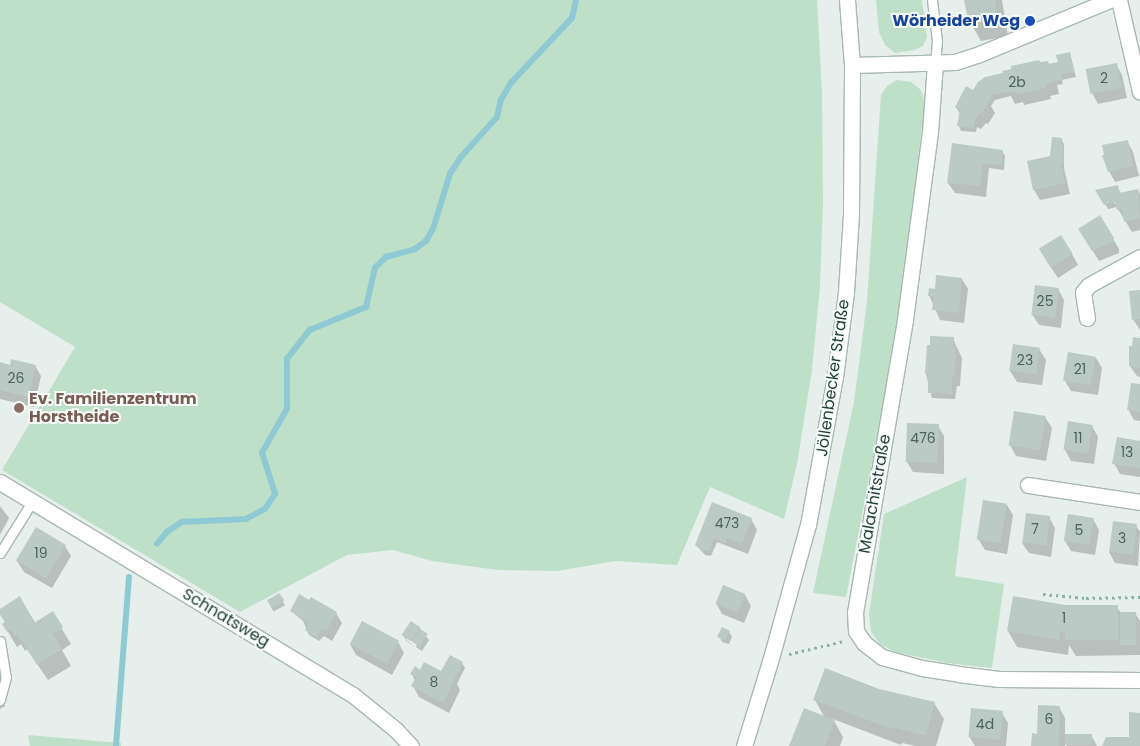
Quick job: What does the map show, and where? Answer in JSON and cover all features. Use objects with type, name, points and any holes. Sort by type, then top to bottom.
[{"type":"street","name":"Jöllenbecker Straße","points":[[744,746],[772,658],[808,525],[835,377],[846,292],[851,214],[852,65],[847,0]]},
{"type":"street","points":[[852,65],[955,62],[977,56],[1110,0]]},
{"type":"street","points":[[1119,0],[1140,92]]},
{"type":"street","name":"Malachitstraße","points":[[860,637],[855,622],[855,612],[905,320],[930,132],[935,63]]},
{"type":"street","points":[[1087,318],[1083,292],[1089,285],[1140,257]]},
{"type":"street","name":"Schnatsweg","points":[[0,482],[354,695],[396,730],[410,746]]},
{"type":"street","points":[[1028,485],[1140,502]]},
{"type":"street","points":[[860,637],[872,651],[882,657],[915,666],[958,674],[999,678],[1140,680]]},
{"type":"lane","points":[[932,0],[937,41],[935,63]]},
{"type":"lane","points":[[0,554],[32,502]]},
{"type":"lane","points":[[0,641],[6,677],[0,700]]},
{"type":"path","points":[[1043,594],[1086,598],[1140,597]]},
{"type":"path","points":[[772,658],[860,637]]},
{"type":"green space","points":[[0,0],[817,0],[822,92],[823,204],[820,286],[812,370],[797,464],[784,519],[710,487],[677,565],[616,561],[557,571],[498,570],[432,561],[393,550],[347,555],[240,612],[2,470],[75,347],[0,302]]},
{"type":"green space","points":[[876,0],[922,0],[927,37],[923,46],[915,50],[895,53],[885,45],[879,32]]},
{"type":"green space","points":[[897,80],[911,82],[921,90],[925,104],[895,345],[846,597],[813,593],[854,402],[867,301],[881,95],[887,86]]},
{"type":"green space","points":[[967,477],[955,576],[1004,584],[992,668],[947,663],[895,652],[880,644],[871,632],[869,614],[884,514]]},
{"type":"green space","points":[[28,735],[121,743],[121,746],[30,746]]},
{"type":"building","points":[[964,0],[995,0],[997,15],[968,20]]},
{"type":"building","points":[[1070,52],[1074,72],[1061,75],[1062,79],[1045,85],[1046,88],[1017,94],[1016,92],[1007,92],[992,95],[982,114],[980,113],[975,120],[974,128],[957,126],[960,110],[955,107],[966,86],[973,90],[978,82],[985,77],[1003,73],[1002,71],[1011,69],[1011,66],[1039,60],[1040,62],[1048,61],[1049,64],[1058,62],[1056,55]]},
{"type":"building","points":[[1117,63],[1122,88],[1090,94],[1086,69]]},
{"type":"building","points":[[1052,137],[1062,138],[1064,163],[1061,163],[1065,183],[1033,190],[1027,161],[1050,156]]},
{"type":"building","points":[[1128,140],[1133,166],[1108,172],[1102,155],[1104,155],[1102,145]]},
{"type":"building","points":[[952,143],[1003,150],[1002,165],[983,164],[980,186],[947,183]]},
{"type":"building","points":[[1118,185],[1119,193],[1138,189],[1140,218],[1124,222],[1122,209],[1117,210],[1115,202],[1104,205],[1095,190]]},
{"type":"building","points":[[1100,215],[1114,238],[1113,242],[1092,251],[1078,229]]},
{"type":"building","points":[[1061,235],[1073,254],[1051,267],[1039,249]]},
{"type":"building","points":[[936,275],[962,278],[959,313],[932,310],[934,296],[928,296],[929,288],[935,289]]},
{"type":"building","points":[[1035,285],[1059,288],[1055,318],[1031,315]]},
{"type":"building","points":[[1140,290],[1140,319],[1132,320],[1129,291]]},
{"type":"building","points":[[930,336],[954,337],[953,347],[956,346],[955,375],[952,376],[952,394],[928,393],[928,374],[925,374],[927,345],[930,345]]},
{"type":"building","points":[[1133,337],[1140,338],[1140,368],[1129,366],[1129,346],[1132,346]]},
{"type":"building","points":[[1013,344],[1040,348],[1036,374],[1009,371]]},
{"type":"building","points":[[1068,352],[1096,357],[1091,385],[1063,381]]},
{"type":"building","points":[[11,359],[36,365],[28,397],[0,390],[0,362],[10,365]]},
{"type":"building","points":[[1131,383],[1140,384],[1140,412],[1127,410]]},
{"type":"building","points":[[1014,411],[1046,416],[1040,451],[1009,446]]},
{"type":"building","points":[[1068,421],[1093,425],[1088,454],[1063,450]]},
{"type":"building","points":[[907,423],[939,424],[938,463],[906,462]]},
{"type":"building","points":[[1117,437],[1140,441],[1140,468],[1112,464]]},
{"type":"building","points":[[983,500],[1007,504],[1000,543],[977,540]]},
{"type":"building","points":[[712,502],[752,518],[742,544],[727,538],[725,543],[714,538],[709,551],[701,550],[695,545]]},
{"type":"building","points":[[1026,513],[1050,516],[1046,546],[1022,543]]},
{"type":"building","points":[[1068,514],[1094,518],[1089,545],[1064,541]]},
{"type":"building","points":[[1113,521],[1137,524],[1133,555],[1109,552]]},
{"type":"building","points":[[36,527],[66,545],[46,578],[16,560]]},
{"type":"building","points":[[723,585],[745,594],[738,613],[716,604]]},
{"type":"building","points":[[279,593],[284,600],[273,609],[268,601]]},
{"type":"building","points":[[299,594],[309,600],[311,597],[337,612],[326,631],[322,629],[316,637],[305,630],[309,623],[290,611]]},
{"type":"building","points":[[20,596],[34,623],[53,611],[63,627],[53,634],[62,649],[37,665],[17,634],[15,636],[11,629],[7,632],[2,624],[5,622],[0,615],[0,609]]},
{"type":"building","points":[[1013,596],[1065,605],[1118,605],[1118,640],[1065,640],[1065,632],[1060,631],[1059,640],[1007,631]]},
{"type":"building","points":[[1120,612],[1136,612],[1136,645],[1120,645]]},
{"type":"building","points":[[362,621],[399,641],[387,664],[350,644]]},
{"type":"building","points":[[411,621],[420,627],[411,641],[401,635]]},
{"type":"building","points":[[722,627],[730,631],[725,641],[717,637]]},
{"type":"building","points":[[420,629],[428,634],[420,646],[412,642]]},
{"type":"building","points":[[450,655],[463,662],[443,703],[411,686],[416,677],[410,674],[415,666],[420,670],[424,662],[441,671]]},
{"type":"building","points":[[825,668],[879,689],[935,702],[926,736],[893,727],[892,729],[813,700]]},
{"type":"building","points":[[1038,705],[1060,706],[1059,746],[1031,746],[1032,733],[1037,734]]},
{"type":"building","points":[[804,708],[835,720],[825,746],[789,746]]},
{"type":"building","points":[[971,708],[1003,711],[1000,740],[968,737]]},
{"type":"building","points":[[1129,712],[1140,713],[1140,746],[1102,746],[1106,737],[1129,737]]},
{"type":"building","points":[[1065,734],[1092,734],[1092,745],[1065,745]]},
{"type":"waterway","points":[[157,544],[167,532],[182,522],[246,519],[265,509],[275,494],[262,453],[287,409],[287,359],[310,330],[366,307],[375,268],[386,257],[415,249],[426,241],[433,229],[450,174],[461,157],[497,117],[501,100],[511,83],[572,18],[576,0]]},
{"type":"waterway","points":[[116,746],[129,577]]},
{"type":"place","name":"Wörheider Weg","points":[[1030,21]]},
{"type":"place","name":"Ev. Familienzentrum Horstheide","points":[[19,408]]}]
